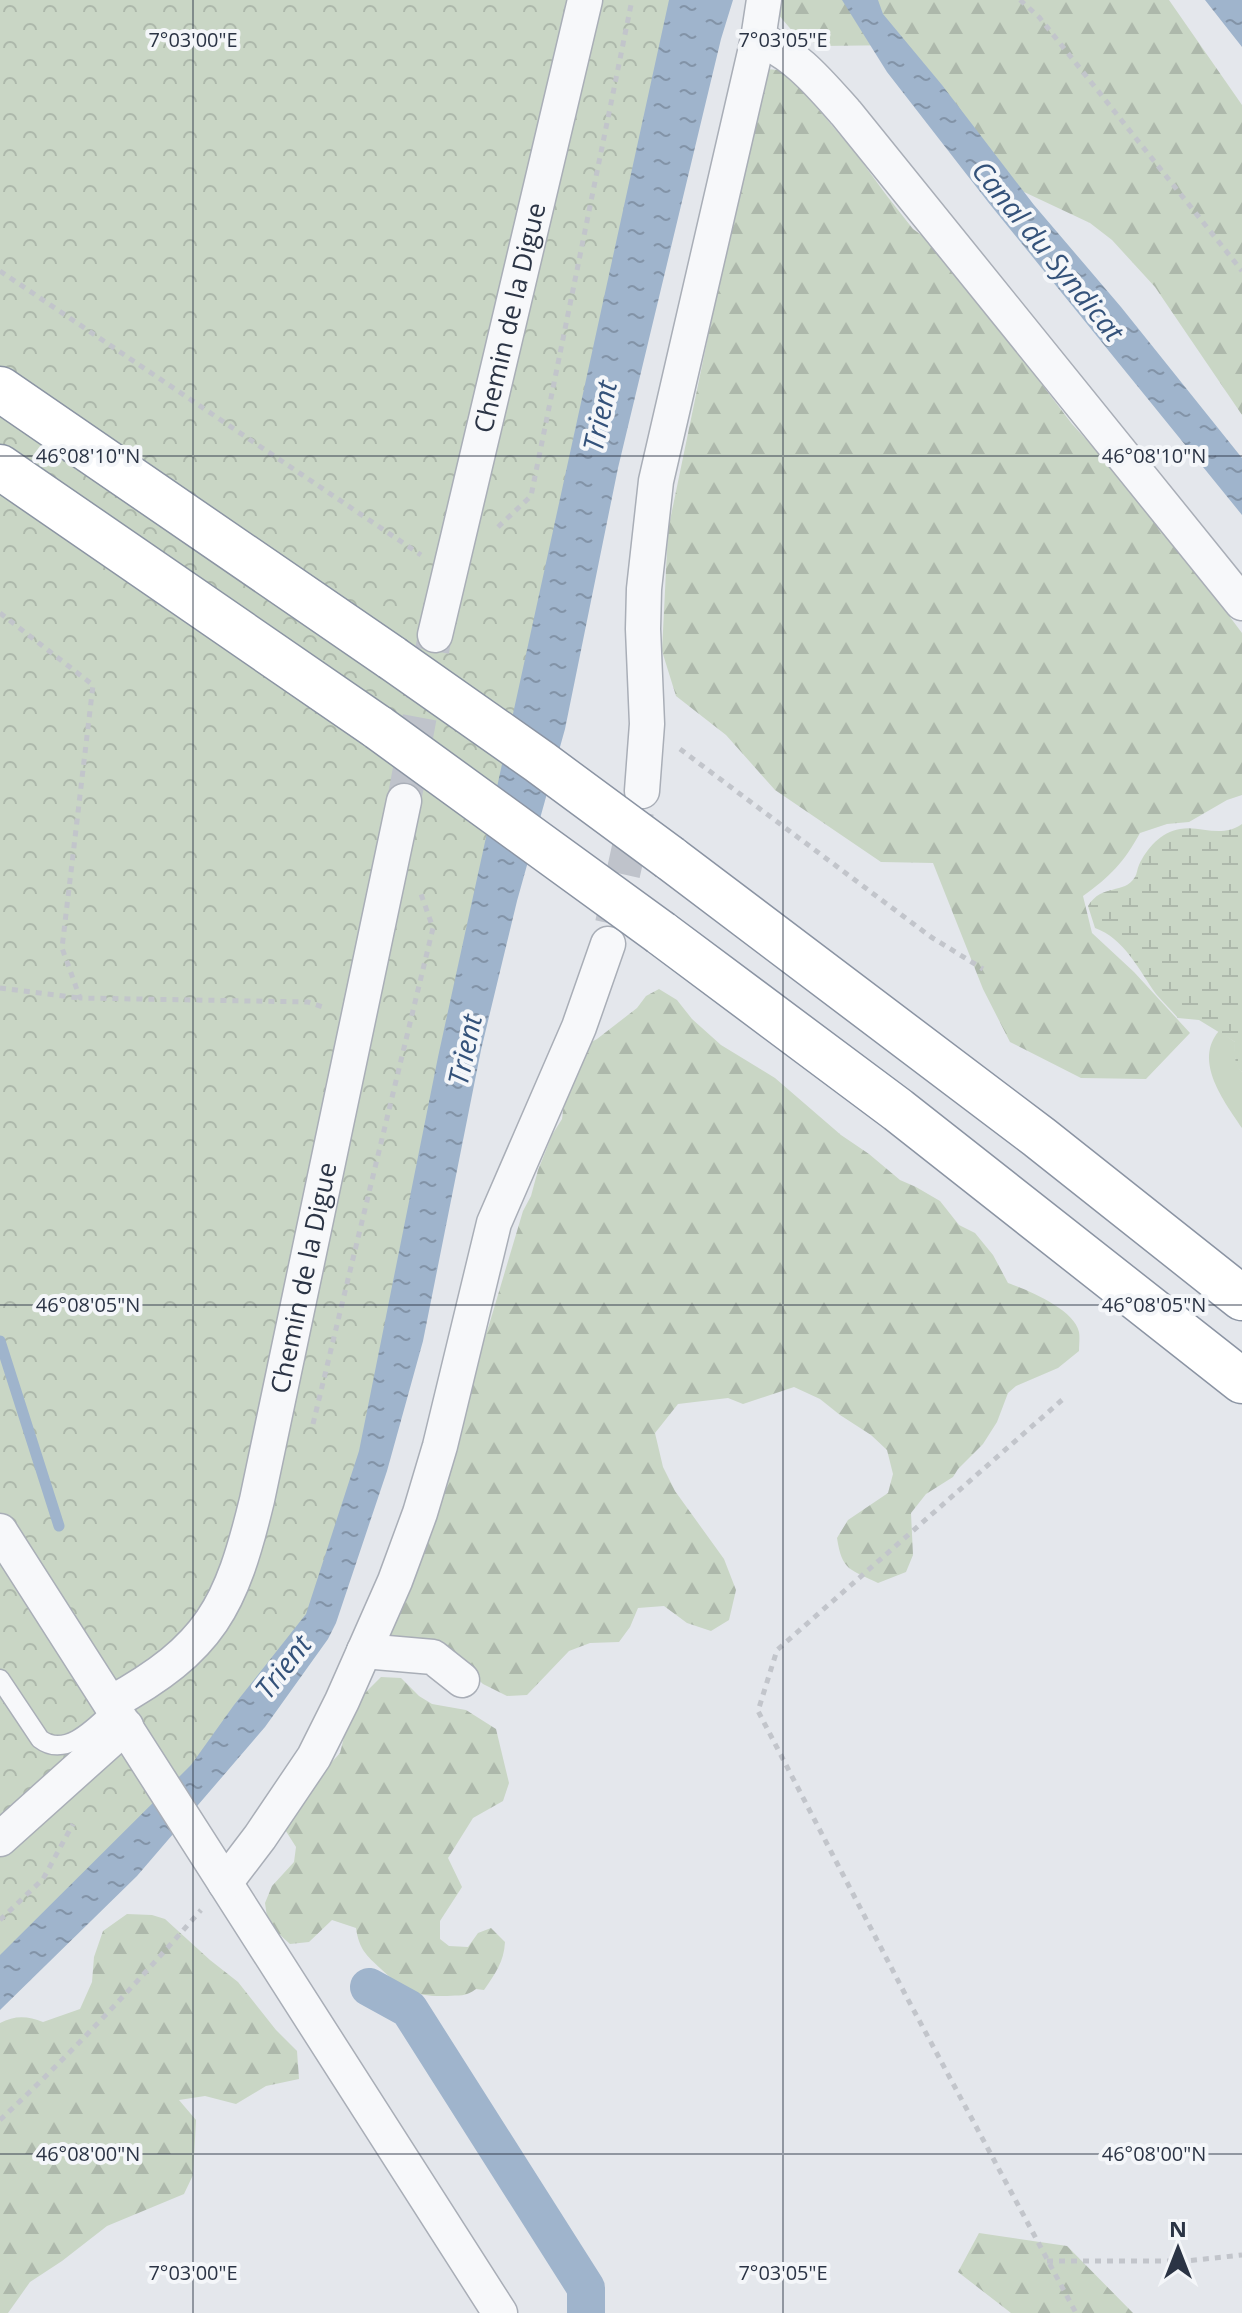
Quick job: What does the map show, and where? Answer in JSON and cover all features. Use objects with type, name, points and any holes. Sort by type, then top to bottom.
[{"type":"highway","points":[[0,389],[540,762],[1039,1137],[1242,1298]]},
{"type":"highway","points":[[0,467],[379,728],[661,933],[898,1110],[1242,1381]]},
{"type":"street","name":"Chemin de la Digue","points":[[435,635],[585,0]]},
{"type":"street","points":[[642,791],[647,724],[643,618],[656,481],[758,39],[764,0]]},
{"type":"street","points":[[758,39],[780,49],[799,64],[846,113],[1242,603]]},
{"type":"street","name":"Chemin de la Digue","points":[[0,1839],[118,1712],[200,1639],[231,1588],[257,1500],[404,801]]},
{"type":"street","points":[[218,1872],[260,1837],[314,1757],[395,1581],[440,1446],[494,1223],[579,1027],[608,944]]},
{"type":"street","points":[[0,1531],[500,2313]]},
{"type":"street","points":[[364,1651],[433,1657],[462,1680]]},
{"type":"lane","points":[[0,1679],[40,1739],[48,1745],[60,1746],[75,1741],[118,1712]]},
{"type":"path","points":[[0,271],[448,574],[531,496],[632,0]]},
{"type":"path","points":[[1020,0],[1039,17],[1242,271]]},
{"type":"path","points":[[0,613],[93,685],[62,948],[80,998]]},
{"type":"path","points":[[647,724],[931,937],[983,969]]},
{"type":"path","points":[[311,1432],[433,928],[418,885]]},
{"type":"path","points":[[0,988],[80,998],[308,1002],[358,1018]]},
{"type":"path","points":[[1062,1400],[777,1650],[758,1711],[1076,2313]]},
{"type":"path","points":[[0,2120],[50,2074],[149,1969],[218,1872]]},
{"type":"path","points":[[1047,2261],[1186,2261],[1242,2255]]},
{"type":"green space","points":[[0,0],[702,0],[386,1400],[309,1622],[199,1782],[0,1977]]},
{"type":"green space","points":[[766,0],[1169,0],[1242,105],[1242,415],[1155,287],[1112,240],[1090,223],[1022,191],[913,51],[904,45],[821,46],[794,33]]},
{"type":"green space","points":[[768,69],[786,71],[857,155],[913,229],[954,259],[984,308],[1072,424],[1142,500],[1242,633],[1242,795],[1189,822],[1167,824],[1140,833],[1116,868],[1083,896],[1092,933],[1134,972],[1190,1033],[1146,1079],[1081,1078],[1010,1042],[983,989],[933,863],[881,862],[775,790],[726,735],[676,696],[662,651],[668,530],[758,95]]},
{"type":"green space","points":[[1242,824],[1242,1072],[1236,1062],[1235,1042],[1199,1020],[1178,1018],[1156,994],[1123,947],[1095,928],[1088,906],[1100,894],[1130,882],[1146,853],[1167,834],[1188,828],[1226,831]]},
{"type":"green space","points":[[659,989],[677,1000],[692,1019],[721,1045],[775,1078],[841,1135],[900,1180],[940,1201],[959,1225],[975,1233],[993,1255],[1008,1283],[1027,1290],[1069,1316],[1079,1332],[1079,1351],[1058,1368],[1016,1386],[1008,1393],[997,1422],[983,1444],[953,1477],[926,1494],[911,1513],[913,1555],[906,1572],[878,1583],[849,1568],[842,1557],[837,1538],[848,1520],[888,1493],[893,1474],[887,1450],[871,1435],[820,1399],[794,1387],[743,1404],[728,1398],[678,1404],[655,1433],[663,1467],[675,1491],[724,1559],[736,1590],[729,1620],[711,1631],[687,1623],[664,1606],[638,1608],[619,1642],[590,1643],[569,1651],[527,1695],[507,1696],[483,1684],[443,1647],[389,1637],[523,1211],[552,1135],[562,1119],[565,1094],[584,1046]]},
{"type":"green space","points":[[1219,1031],[1235,1042],[1236,1062],[1242,1072],[1242,1128],[1220,1093],[1210,1068],[1209,1055]]},
{"type":"green space","points":[[381,1677],[401,1678],[432,1704],[466,1710],[496,1729],[509,1783],[503,1801],[473,1818],[448,1858],[462,1887],[440,1921],[440,1939],[449,1946],[468,1947],[478,1933],[491,1928],[505,1942],[501,1962],[484,1990],[436,1996],[410,1991],[371,1960],[361,1947],[356,1928],[332,1920],[309,1942],[290,1944],[268,1924],[265,1903],[272,1886],[294,1862],[296,1847],[284,1828],[298,1776],[330,1764],[340,1753],[349,1717],[363,1695]]},
{"type":"green space","points":[[127,1914],[165,1919],[238,1982],[297,2051],[299,2079],[266,2086],[236,2104],[205,2096],[179,2100],[196,2120],[193,2175],[184,2194],[107,2226],[30,2282],[8,2313],[0,2313],[0,2023],[22,2017],[43,2022],[80,2009],[92,1982],[94,1957],[103,1931]]},
{"type":"green space","points":[[979,2233],[1067,2246],[1133,2313],[1011,2313],[958,2272]]},
{"type":"water","name":"Trient","points":[[669,0],[733,0],[618,468],[565,729],[517,901],[481,1050],[423,1341],[387,1471],[336,1623],[328,1639],[265,1727],[137,1876],[0,2010],[0,1955],[191,1765],[306,1614],[359,1451],[438,1057]]},
{"type":"water","name":"Canal du Syndicat","points":[[842,0],[878,0],[883,14],[1034,205],[1121,307],[1242,458],[1242,515],[988,202],[887,72]]},
{"type":"water","points":[[1205,0],[1242,0],[1242,47]]},
{"type":"waterway","points":[[0,1341],[59,1526]]},
{"type":"waterway","points":[[369,1987],[409,2009],[586,2288],[586,2313]]},
{"type":"tunnel","points":[[404,801],[435,635]]},
{"type":"tunnel","points":[[612,924],[637,811]]}]
